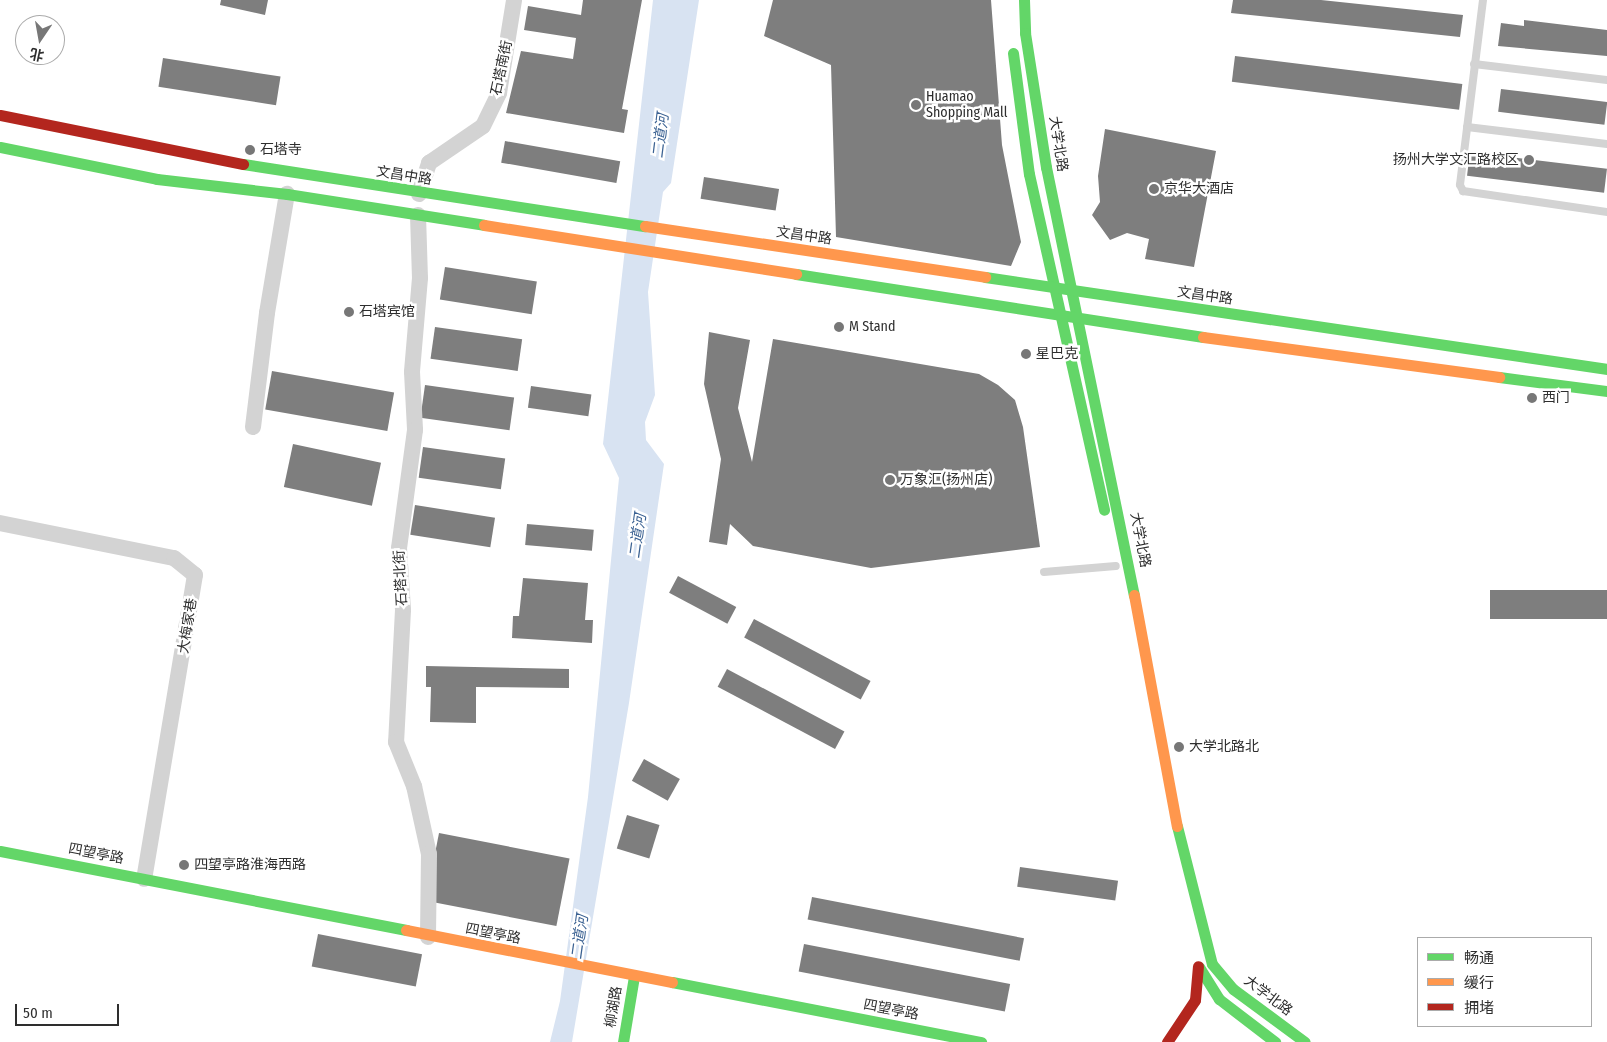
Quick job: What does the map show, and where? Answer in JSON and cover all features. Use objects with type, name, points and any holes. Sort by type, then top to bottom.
[{"type":"main road","name":"大学北路","points":[[1024,0],[1025,33],[1046,167],[1111,472],[1181,846],[1212,964],[1233,989],[1305,1042]]},
{"type":"main road","name":"大学北路","points":[[1012,41],[1029,174],[1052,288],[1116,566],[1180,894]]},
{"type":"main road","name":"文昌中路","points":[[0,115],[291,174],[615,224],[1607,369]]},
{"type":"main road","points":[[0,147],[158,179],[288,194],[1077,318],[1607,391]]},
{"type":"main road","name":"四望亭路","points":[[0,851],[428,937],[981,1042]]},
{"type":"main road","points":[[1167,1042],[1196,1000],[1197,962],[1219,999],[1275,1042]]},
{"type":"main road","name":"柳湖路","points":[[623,1042],[634,976]]},
{"type":"street","name":"石塔南街","points":[[419,194],[429,163],[483,126],[499,92],[514,0]]},
{"type":"street","points":[[253,428],[267,313],[288,194]]},
{"type":"street","name":"石塔北街","points":[[418,215],[420,278],[412,372],[415,430],[399,548],[403,610],[396,742],[414,786],[429,854],[428,937]]},
{"type":"street","name":"大梅家巷","points":[[0,523],[174,558],[195,575],[144,879]]},
{"type":"lane","points":[[1483,0],[1460,185],[1463,191],[1607,212]]},
{"type":"lane","points":[[1474,64],[1607,80]]},
{"type":"lane","points":[[1467,127],[1607,144]]},
{"type":"lane","points":[[1044,572],[1116,566]]},
{"type":"water","name":"二道河","points":[[653,0],[699,0],[671,183],[663,192],[648,292],[655,395],[645,422],[646,440],[664,464],[629,703],[572,1042],[550,1042],[560,1001],[588,797],[619,478],[603,444]]},
{"type":"building","points":[[221,0],[268,0],[265,15],[220,5]]},
{"type":"building","points":[[583,0],[642,0],[622,109],[628,110],[624,133],[506,113],[521,51],[573,59],[576,38],[524,30],[528,6],[581,15]]},
{"type":"building","name":"Huamao Shopping Mall","points":[[773,0],[991,0],[1002,145],[1021,242],[1011,266],[836,237],[831,65],[764,36]]},
{"type":"building","points":[[1233,0],[1321,0],[1463,15],[1460,37],[1231,13]]},
{"type":"building","points":[[1524,20],[1607,30],[1607,56],[1498,46],[1501,23],[1524,26]]},
{"type":"building","points":[[1235,56],[1462,84],[1459,110],[1232,82]]},
{"type":"building","points":[[163,58],[281,77],[276,105],[158,87]]},
{"type":"building","points":[[1501,89],[1607,102],[1604,125],[1498,112]]},
{"type":"building","name":"京华大酒店","points":[[1105,129],[1216,151],[1194,267],[1145,259],[1149,239],[1127,233],[1110,240],[1092,215],[1100,202],[1098,176]]},
{"type":"building","points":[[505,141],[620,161],[616,183],[501,163]]},
{"type":"building","points":[[1470,152],[1607,169],[1604,193],[1467,176]]},
{"type":"building","points":[[704,177],[779,189],[776,211],[701,199]]},
{"type":"building","points":[[445,267],[537,282],[532,314],[440,300]]},
{"type":"building","points":[[435,327],[522,339],[518,371],[431,359]]},
{"type":"building","name":"万象汇(扬州店)","points":[[709,332],[750,340],[738,408],[752,462],[773,339],[979,374],[998,385],[1015,400],[1023,427],[1040,547],[871,568],[753,546],[730,524],[727,545],[709,542],[721,459],[704,384]]},
{"type":"building","points":[[272,371],[394,393],[387,431],[265,409]]},
{"type":"building","points":[[425,385],[514,398],[510,430],[420,418]]},
{"type":"building","points":[[531,386],[591,394],[588,416],[528,408]]},
{"type":"building","points":[[293,444],[381,463],[372,506],[284,487]]},
{"type":"building","points":[[423,447],[505,459],[501,489],[419,478]]},
{"type":"building","points":[[415,505],[495,518],[490,547],[410,535]]},
{"type":"building","points":[[527,524],[594,530],[592,551],[525,545]]},
{"type":"building","points":[[678,576],[736,607],[727,624],[669,593]]},
{"type":"building","points":[[523,578],[588,583],[585,620],[593,620],[592,643],[512,638],[513,616],[519,616]]},
{"type":"building","points":[[1490,590],[1607,590],[1607,619],[1490,619]]},
{"type":"building","points":[[754,619],[871,681],[861,700],[744,638]]},
{"type":"building","points":[[426,666],[569,669],[569,688],[476,687],[476,723],[430,722],[431,687],[426,687]]},
{"type":"building","points":[[727,669],[844,731],[835,749],[718,687]]},
{"type":"building","points":[[644,759],[680,779],[668,801],[632,781]]},
{"type":"building","points":[[627,815],[660,825],[649,858],[617,848]]},
{"type":"building","points":[[439,833],[570,858],[556,926],[426,901]]},
{"type":"building","points":[[1020,867],[1118,881],[1115,901],[1017,887]]},
{"type":"building","points":[[812,897],[1024,938],[1020,961],[808,920]]},
{"type":"building","points":[[318,934],[422,954],[416,987],[312,966]]},
{"type":"building","points":[[804,944],[1010,984],[1005,1012],[799,971]]},
{"type":"traffic: fast","points":[[1024,0],[1025,33],[1046,167],[1134,595]]},
{"type":"traffic: fast","points":[[1013,53],[1029,174],[1104,510]]},
{"type":"traffic: fast","points":[[0,147],[157,179],[287,194],[484,225]]},
{"type":"traffic: fast","points":[[243,164],[645,226]]},
{"type":"traffic: fast","points":[[796,274],[1203,337]]},
{"type":"traffic: fast","points":[[985,277],[1607,369]]},
{"type":"traffic: fast","points":[[1499,377],[1607,391]]},
{"type":"traffic: fast","points":[[1177,826],[1212,964],[1233,989],[1305,1042]]},
{"type":"traffic: fast","points":[[0,851],[406,930]]},
{"type":"traffic: fast","points":[[1199,967],[1219,999],[1275,1042]]},
{"type":"traffic: fast","points":[[623,1042],[634,976]]},
{"type":"traffic: fast","points":[[672,982],[981,1042]]},
{"type":"traffic: slow","points":[[484,225],[796,274]]},
{"type":"traffic: slow","points":[[645,226],[985,277]]},
{"type":"traffic: slow","points":[[1203,337],[1499,377]]},
{"type":"traffic: slow","points":[[1134,595],[1177,826]]},
{"type":"traffic: slow","points":[[406,930],[672,982]]},
{"type":"traffic: jam","points":[[0,115],[243,164]]},
{"type":"traffic: jam","points":[[1167,1042],[1195,1000],[1198,966]]},
{"type":"place","name":"Huamao Shopping Mall","points":[[916,105]]},
{"type":"place","name":"石塔寺","points":[[250,150]]},
{"type":"place","name":"扬州大学文汇路校区","points":[[1529,160]]},
{"type":"place","name":"京华大酒店","points":[[1154,189]]},
{"type":"place","name":"石塔宾馆","points":[[349,312]]},
{"type":"place","name":"M Stand","points":[[839,327]]},
{"type":"place","name":"星巴克","points":[[1026,354]]},
{"type":"place","name":"西门","points":[[1532,398]]},
{"type":"place","name":"万象汇(扬州店)","points":[[890,480]]},
{"type":"place","name":"大学北路北","points":[[1179,747]]},
{"type":"place","name":"四望亭路淮海西路","points":[[184,865]]}]
